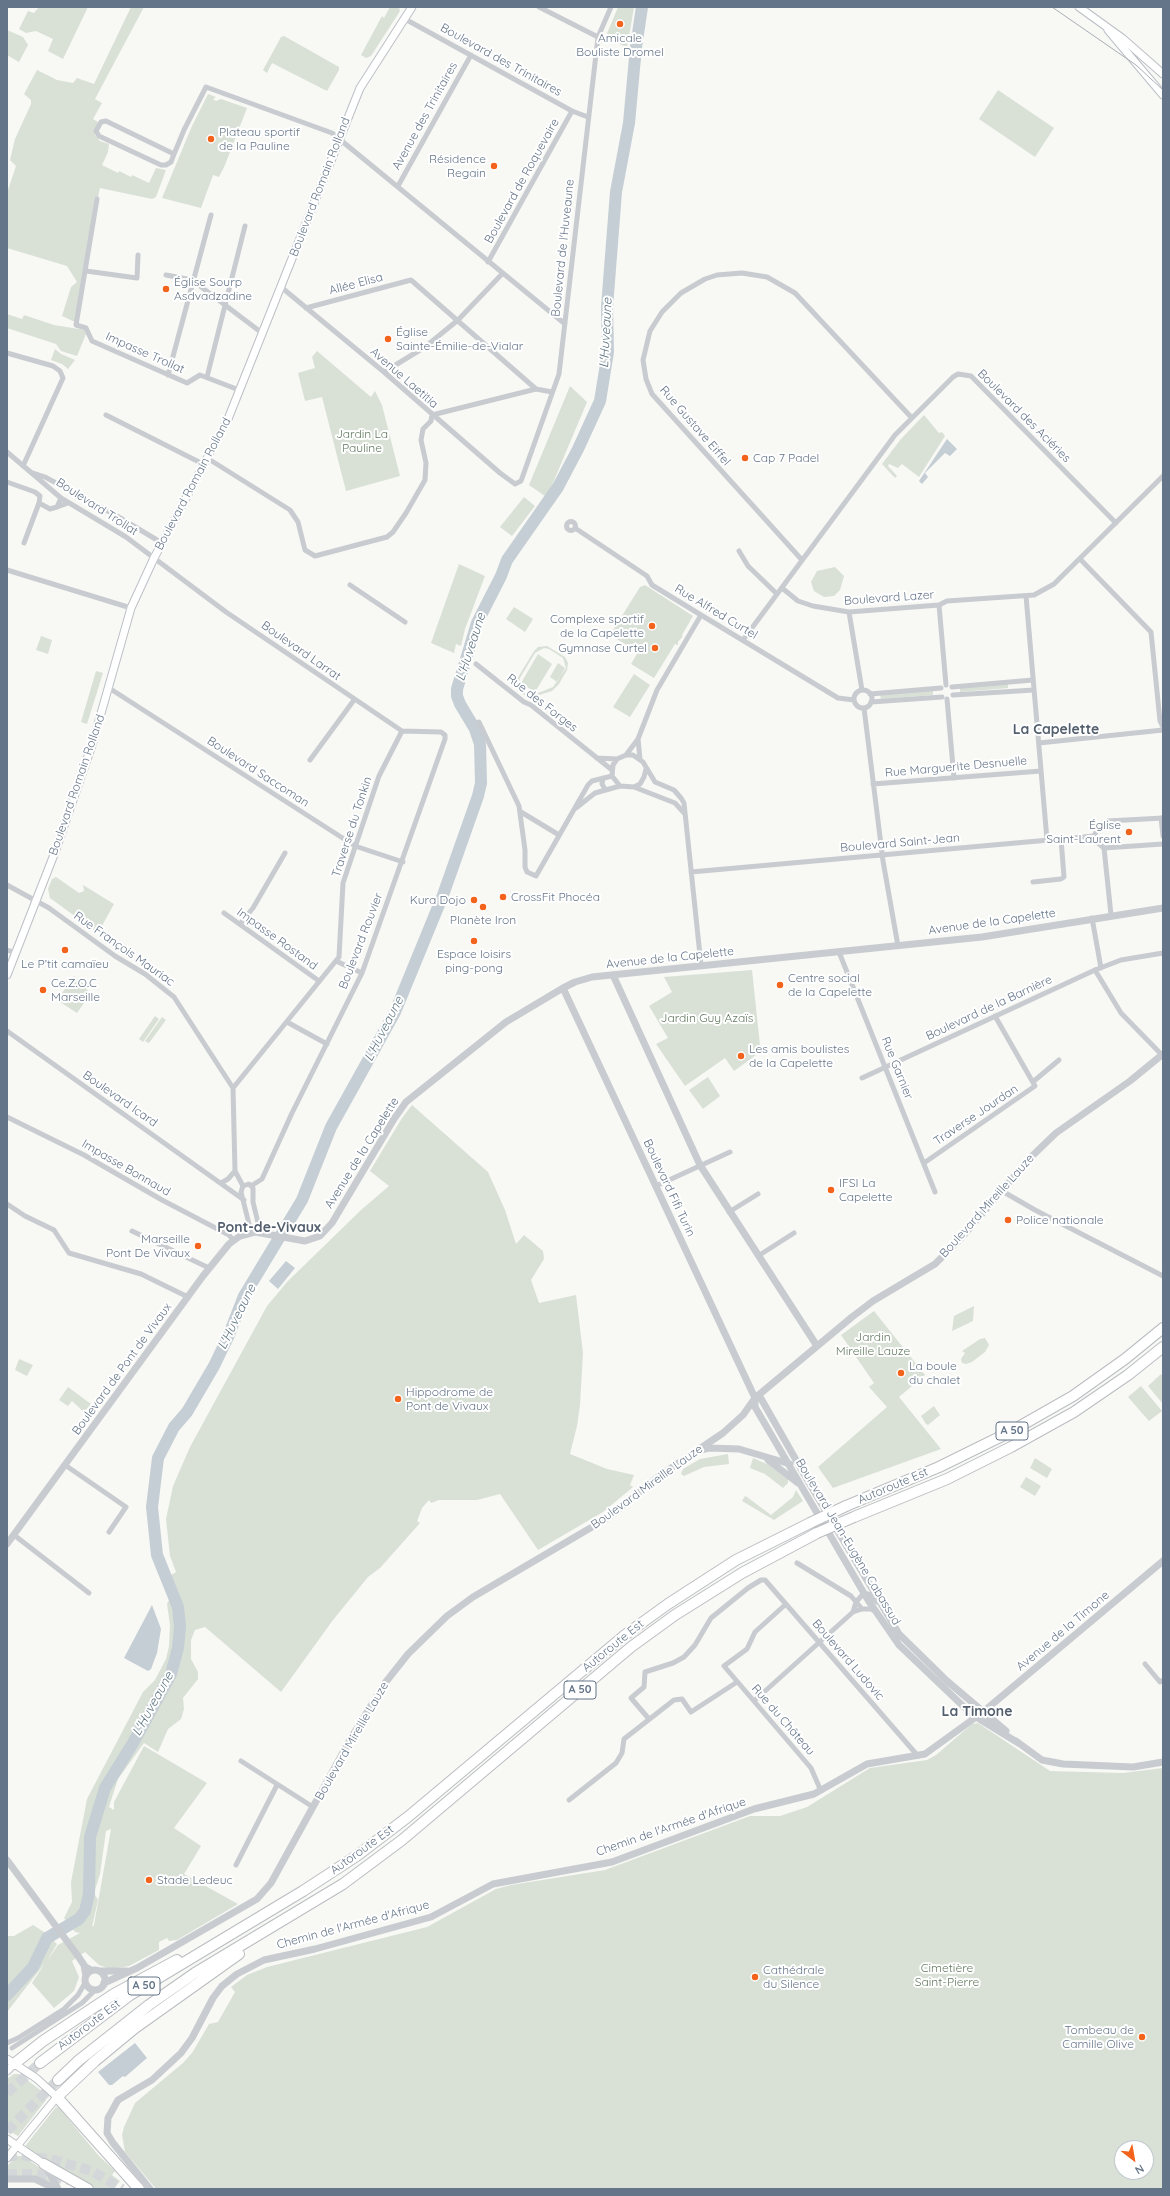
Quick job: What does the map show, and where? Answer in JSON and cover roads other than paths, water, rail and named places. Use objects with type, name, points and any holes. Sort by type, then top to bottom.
[{"type":"highway","name":"Autoroute Est","points":[[40,2063],[130,1995],[255,1920],[352,1859],[409,1816],[625,1635],[668,1604],[736,1560],[846,1506],[939,1467],[1008,1433],[1073,1396],[1125,1359],[1163,1328]]},
{"type":"highway","name":"Autoroute Est","points":[[58,2080],[84,2056],[149,2005],[195,1973],[343,1884],[402,1840],[631,1647],[675,1615],[742,1572],[817,1533],[947,1479],[1011,1447],[1074,1412],[1128,1375],[1163,1347]]},
{"type":"highway","points":[[138,2189],[58,2097],[95,2061],[135,2028],[308,1906]]},
{"type":"highway","points":[[11,2061],[114,1994],[153,1972],[255,1920]]},
{"type":"highway","points":[[44,2164],[88,2189]]},
{"type":"main road","name":"Boulevard Romain Rolland","points":[[7,975],[36,901],[92,745],[131,608],[154,558],[228,419],[360,88],[412,7]]},
{"type":"main road","points":[[1079,7],[1122,38],[1163,74]]},
{"type":"main road","points":[[1103,24],[1163,95]]},
{"type":"main road","points":[[7,2071],[11,2061],[58,2097],[7,2158]]},
{"type":"main road","points":[[7,2139],[44,2164]]},
{"type":"street","points":[[539,7],[598,37]]},
{"type":"street","name":"Boulevard de l'Huveaune","points":[[515,484],[521,481],[559,374],[598,37],[611,7]]},
{"type":"street","name":"Boulevard des Trinitaires","points":[[405,18],[572,110],[588,117]]},
{"type":"street","name":"Avenue des Trinitaires","points":[[398,186],[471,55]]},
{"type":"street","points":[[174,154],[106,121],[101,122],[96,131],[98,136],[161,165],[171,162],[206,87],[332,133],[398,186],[502,274],[565,324]]},
{"type":"street","name":"Boulevard de Roquevaire","points":[[488,262],[572,110]]},
{"type":"street","name":"Impasse Trollat","points":[[97,199],[76,324],[86,328],[92,341],[187,383],[200,375],[207,377]]},
{"type":"street","points":[[168,375],[192,280],[211,215]]},
{"type":"street","points":[[239,390],[207,377],[224,304],[245,226]]},
{"type":"street","points":[[86,271],[137,278],[138,255]]},
{"type":"street","name":"Rue Gustave Eiffel","points":[[802,560],[652,394],[646,379],[643,360],[650,331],[662,312],[681,293],[705,279],[717,275],[742,273],[767,277],[794,293],[911,417]]},
{"type":"street","points":[[384,372],[424,347],[458,320],[502,274]]},
{"type":"street","points":[[166,275],[192,280],[262,333]]},
{"type":"street","name":"Allée Elisa","points":[[306,308],[411,280],[458,320]]},
{"type":"street","name":"Avenue Laetitia","points":[[281,287],[384,372],[432,415],[515,484]]},
{"type":"street","points":[[458,320],[536,389]]},
{"type":"street","points":[[7,353],[53,366],[60,371],[63,378],[23,466]]},
{"type":"street","name":"Boulevard des Aciéries","points":[[743,640],[894,435],[911,417],[958,374],[971,376],[1116,523]]},
{"type":"street","points":[[106,415],[205,461],[290,510],[298,522],[305,550],[315,556],[387,537],[393,532],[425,480],[426,463],[420,440],[423,429],[431,421],[432,415],[536,389],[552,392]]},
{"type":"street","name":"Boulevard Trollat","points":[[7,452],[61,498],[104,522],[154,558]]},
{"type":"street","name":"Boulevard Trollat","points":[[29,472],[45,477],[162,543]]},
{"type":"street","points":[[1116,523],[1163,476]]},
{"type":"street","points":[[7,482],[35,492],[40,496],[39,503],[24,543]]},
{"type":"street","points":[[57,507],[61,498]]},
{"type":"street","points":[[39,503],[50,509],[68,503]]},
{"type":"street","name":"Boulevard Lazer","points":[[782,588],[798,601],[813,606],[849,612],[939,605],[947,601],[1034,595],[1048,589],[1116,523]]},
{"type":"street","name":"Rue Alfred Curtel","points":[[575,528],[648,576],[652,585],[838,698],[854,700]]},
{"type":"street","points":[[739,551],[752,570],[777,594]]},
{"type":"street","name":"Boulevard Larrat","points":[[154,558],[226,612],[354,700],[402,731]]},
{"type":"street","points":[[1039,743],[1163,729],[1160,721],[1151,632],[1080,559]]},
{"type":"street","points":[[7,570],[131,608]]},
{"type":"street","points":[[350,585],[405,622]]},
{"type":"street","points":[[1026,596],[1047,840]]},
{"type":"street","points":[[939,605],[946,685]]},
{"type":"street","points":[[849,612],[862,690]]},
{"type":"street","points":[[626,755],[638,739],[657,690],[701,615]]},
{"type":"street","name":"Rue des Forges","points":[[476,664],[524,702],[531,704],[612,773]]},
{"type":"street","points":[[862,690],[870,694],[941,688],[946,685],[952,687],[1033,685]]},
{"type":"street","points":[[864,708],[871,702],[944,698],[953,695],[1033,685]]},
{"type":"street","points":[[952,687],[953,695]]},
{"type":"street","name":"Boulevard Saccoman","points":[[109,688],[355,846],[402,862]]},
{"type":"street","points":[[941,688],[944,698],[954,778]]},
{"type":"street","points":[[862,690],[856,693],[854,700],[858,707],[864,708]]},
{"type":"street","points":[[870,694],[871,702]]},
{"type":"street","points":[[310,760],[354,700]]},
{"type":"street","points":[[864,708],[873,784],[898,946]]},
{"type":"street","points":[[479,722],[521,812],[525,867],[527,872],[536,876],[588,785],[592,781],[603,778],[612,773],[617,759]]},
{"type":"street","name":"Traverse du Tonkin","points":[[233,1088],[341,954],[343,884],[379,776],[389,753],[402,731]]},
{"type":"street","name":"Boulevard Rouvier","points":[[251,1186],[262,1180],[292,1113],[362,973],[445,740],[445,735],[441,732],[402,731]]},
{"type":"street","points":[[638,739],[640,759],[655,782],[678,794],[684,804],[701,965]]},
{"type":"street","points":[[596,758],[617,759],[626,755],[633,755],[640,759]]},
{"type":"street","points":[[571,813],[595,793],[620,786],[624,788],[634,787],[640,784],[646,769]]},
{"type":"street","name":"Rue Marguerite Desnuelle","points":[[873,784],[1041,770]]},
{"type":"street","points":[[612,773],[620,786]]},
{"type":"street","points":[[603,778],[602,784],[605,789]]},
{"type":"street","points":[[634,787],[675,803],[684,814]]},
{"type":"street","points":[[664,798],[672,798],[678,794]]},
{"type":"street","points":[[521,812],[559,835]]},
{"type":"street","points":[[1111,915],[1104,848],[1097,842],[1094,836],[1100,824],[1108,821],[1162,819],[1163,836]]},
{"type":"street","name":"Boulevard Saint-Jean","points":[[691,872],[1094,836]]},
{"type":"street","points":[[1033,882],[1061,879],[1064,877],[1061,839]]},
{"type":"street","points":[[1104,848],[1163,844]]},
{"type":"street","points":[[240,924],[253,908],[285,853]]},
{"type":"street","name":"Rue François Mauriac","points":[[7,885],[36,901],[169,992],[233,1088]]},
{"type":"street","name":"Avenue de la Capelette","points":[[271,1233],[291,1239],[310,1241],[320,1236],[329,1227],[394,1119],[411,1097],[506,1022],[563,988],[585,978],[982,936],[1163,908]]},
{"type":"street","name":"Impasse Rostand","points":[[224,913],[319,981]]},
{"type":"street","points":[[1092,918],[1101,968]]},
{"type":"street","points":[[7,950],[16,953]]},
{"type":"street","name":"Rue Garnier","points":[[839,952],[935,1192]]},
{"type":"street","name":"Boulevard de la Barnière","points":[[862,1078],[1095,970],[1121,960],[1163,953]]},
{"type":"street","points":[[336,961],[362,973]]},
{"type":"street","points":[[1095,970],[1121,1013],[1162,1054]]},
{"type":"street","points":[[613,975],[700,1165],[817,1346]]},
{"type":"street","name":"Boulevard Fifi Turin","points":[[563,988],[757,1396]]},
{"type":"street","points":[[995,1016],[1034,1081],[1059,1060]]},
{"type":"street","points":[[287,1022],[327,1044]]},
{"type":"street","name":"Boulevard Icard","points":[[7,1031],[244,1200]]},
{"type":"street","name":"Boulevard Mireille Lauze","points":[[104,1983],[131,1971],[257,1898],[270,1884],[351,1738],[385,1683],[408,1654],[426,1635],[473,1597],[609,1517],[658,1477],[734,1423],[757,1396],[866,1306],[935,1264],[963,1236],[1029,1159],[1056,1133],[1130,1082],[1162,1054]]},
{"type":"street","name":"Traverse Jourdan","points":[[924,1163],[1034,1088],[1034,1081]]},
{"type":"street","points":[[233,1088],[235,1171],[243,1186],[241,1192],[251,1232]]},
{"type":"street","name":"Impasse Bonnaud","points":[[7,1117],[84,1154],[162,1200],[229,1235],[233,1240]]},
{"type":"street","points":[[656,1186],[730,1152]]},
{"type":"street","points":[[221,1183],[228,1179],[235,1171]]},
{"type":"street","points":[[243,1186],[248,1184],[251,1186],[260,1231]]},
{"type":"street","points":[[1002,1190],[1035,1210],[1163,1276]]},
{"type":"street","points":[[729,1212],[758,1194]]},
{"type":"street","points":[[7,1204],[25,1216],[54,1230],[70,1253],[79,1257],[141,1274],[188,1297]]},
{"type":"street","points":[[132,1231],[209,1268]]},
{"type":"street","name":"Boulevard de Pont de Vivaux","points":[[7,1544],[209,1268],[233,1240],[251,1232],[260,1231],[271,1233]]},
{"type":"street","points":[[758,1256],[794,1234]]},
{"type":"street","name":"Boulevard Jean-Eugène Cabassud","points":[[757,1396],[755,1407],[789,1463]]},
{"type":"street","name":"Boulevard Jean-Eugène Cabassud","points":[[757,1396],[864,1593],[893,1638],[983,1712]]},
{"type":"street","points":[[697,1450],[709,1448],[729,1448],[789,1463],[805,1484]]},
{"type":"street","points":[[765,1457],[805,1484]]},
{"type":"street","points":[[65,1465],[126,1507],[109,1532]]},
{"type":"street","name":"Boulevard Jean-Eugène Cabassud","points":[[805,1484],[899,1634],[916,1656],[976,1717],[1020,1744]]},
{"type":"street","points":[[14,1535],[89,1593]]},
{"type":"street","name":"Avenue de la Timone","points":[[976,1717],[1163,1561]]},
{"type":"street","name":"Boulevard Jean-Eugène Cabassud","points":[[797,1563],[851,1596],[862,1609]]},
{"type":"street","name":"Boulevard Ludovic","points":[[649,1719],[631,1698],[645,1684],[645,1672],[673,1663],[684,1657],[694,1646],[711,1618],[761,1580],[765,1580],[918,1756]]},
{"type":"street","points":[[853,1612],[856,1602],[864,1593],[871,1594],[882,1607]]},
{"type":"street","name":"Rue du Château","points":[[786,1604],[755,1632],[746,1649],[724,1666],[812,1768],[821,1791]]},
{"type":"street","points":[[754,1701],[853,1612],[862,1609],[871,1609],[876,1612]]},
{"type":"street","points":[[1145,1664],[1160,1682],[1163,1680]]},
{"type":"street","points":[[569,1800],[616,1764],[622,1753],[624,1739],[676,1698],[682,1699],[692,1712],[737,1682]]},
{"type":"street","points":[[983,1712],[1020,1744],[1042,1760],[1063,1764],[1133,1767],[1163,1762]]},
{"type":"street","name":"Chemin de l'Armée d'Afrique","points":[[150,2189],[113,2143],[108,2134],[107,2125],[112,2108],[118,2100],[152,2080],[169,2066],[192,2038],[213,1998],[222,1986],[237,1974],[252,1965],[424,1919],[493,1884],[612,1862],[754,1809],[804,1798],[821,1791],[867,1764],[918,1756],[932,1750],[976,1717]]},
{"type":"street","points":[[241,1761],[313,1807]]},
{"type":"street","points":[[236,1865],[276,1784]]},
{"type":"street","points":[[7,1860],[78,1956],[84,1965],[86,1980],[91,1989],[95,1990]]},
{"type":"street","points":[[12,2048],[82,2002],[95,1990],[102,1986],[104,1983],[104,1976],[84,1965]]},
{"type":"street","points":[[7,2042],[18,2038],[64,2009],[78,1995],[86,1980],[96,1971],[131,1971]]},
{"type":"street","points":[[44,2164],[57,2189]]},
{"type":"street","points":[[7,2179],[35,2179],[57,2189]]},
{"type":"waterway","name":"L'Huveaune","points":[[7,1995],[33,1967],[47,1938],[79,1919],[85,1911],[89,1894],[90,1837],[105,1788],[133,1743],[171,1674],[178,1648],[180,1627],[178,1607],[157,1555],[152,1507],[158,1458],[174,1427],[187,1412],[214,1366],[228,1337],[244,1296],[302,1200],[331,1127],[395,1012],[443,895],[478,796],[481,783],[480,744],[475,729],[460,704],[457,696],[457,689],[477,623],[501,576],[507,560],[558,487],[578,449],[600,401],[608,352],[607,307],[616,192],[629,123],[636,47],[642,7]]},
{"type":"tunnel","points":[[7,2093],[40,2063]]},
{"type":"tunnel","points":[[7,2131],[58,2080]]},
{"type":"tunnel","points":[[7,2157],[19,2155],[54,2160],[92,2171],[122,2189]]},
{"type":"tunnel","points":[[7,2174],[35,2174],[70,2180]]},
{"type":"tram line","points":[[1052,7],[1136,65],[1163,90]]},
{"type":"place","name":"Amicale Bouliste Dromel","points":[[620,24]]},
{"type":"place","name":"Plateau sportif de la Pauline","points":[[211,139]]},
{"type":"place","name":"Résidence Regain","points":[[494,166]]},
{"type":"place","name":"Église Sourp Asdvadzadine","points":[[166,289]]},
{"type":"place","name":"Église Sainte-Émilie-de-Vialar","points":[[388,339]]},
{"type":"place","name":"Cap 7 Padel","points":[[745,458]]},
{"type":"place","name":"Complexe sportif de la Capelette","points":[[652,626]]},
{"type":"place","name":"Gymnase Curtel","points":[[655,648]]},
{"type":"place","name":"Église Saint-Laurent","points":[[1129,832]]},
{"type":"place","name":"CrossFit Phocéa","points":[[503,897]]},
{"type":"place","name":"Kura Dojo","points":[[474,900]]},
{"type":"place","name":"Planète Iron","points":[[483,907]]},
{"type":"place","name":"Espace loisirs ping-pong","points":[[474,941]]},
{"type":"place","name":"Le P’tit camaïeu","points":[[65,950]]},
{"type":"place","name":"Centre social de la Capelette","points":[[780,985]]},
{"type":"place","name":"Ce.Z.O.C Marseille","points":[[43,990]]},
{"type":"place","name":"Les amis boulistes de la Capelette","points":[[741,1056]]},
{"type":"place","name":"IFSI La Capelette","points":[[831,1190]]},
{"type":"place","name":"Police nationale","points":[[1008,1220]]},
{"type":"place","name":"Marseille Pont De Vivaux","points":[[198,1246]]},
{"type":"place","name":"La boule du chalet","points":[[901,1373]]},
{"type":"place","name":"Hippodrome de Pont de Vivaux","points":[[398,1399]]},
{"type":"place","name":"Stade Ledeuc","points":[[149,1880]]},
{"type":"place","name":"Cathédrale du Silence","points":[[755,1977]]},
{"type":"place","name":"Tombeau de Camille Olive","points":[[1142,2037]]},
{"type":"district","name":"La Capelette","points":[[1056,730]]},
{"type":"district","name":"Pont-de-Vivaux","points":[[269,1228]]},
{"type":"district","name":"La Timone","points":[[977,1712]]},
{"type":"park label","name":"Jardin La Pauline","points":[[362,441]]},
{"type":"park label","name":"Jardin Guy Azaïs","points":[[707,1018]]},
{"type":"park label","name":"Jardin Mireille Lauze","points":[[873,1344]]},
{"type":"park label","name":"Cimetière Saint-Pierre","points":[[947,1975]]}]
